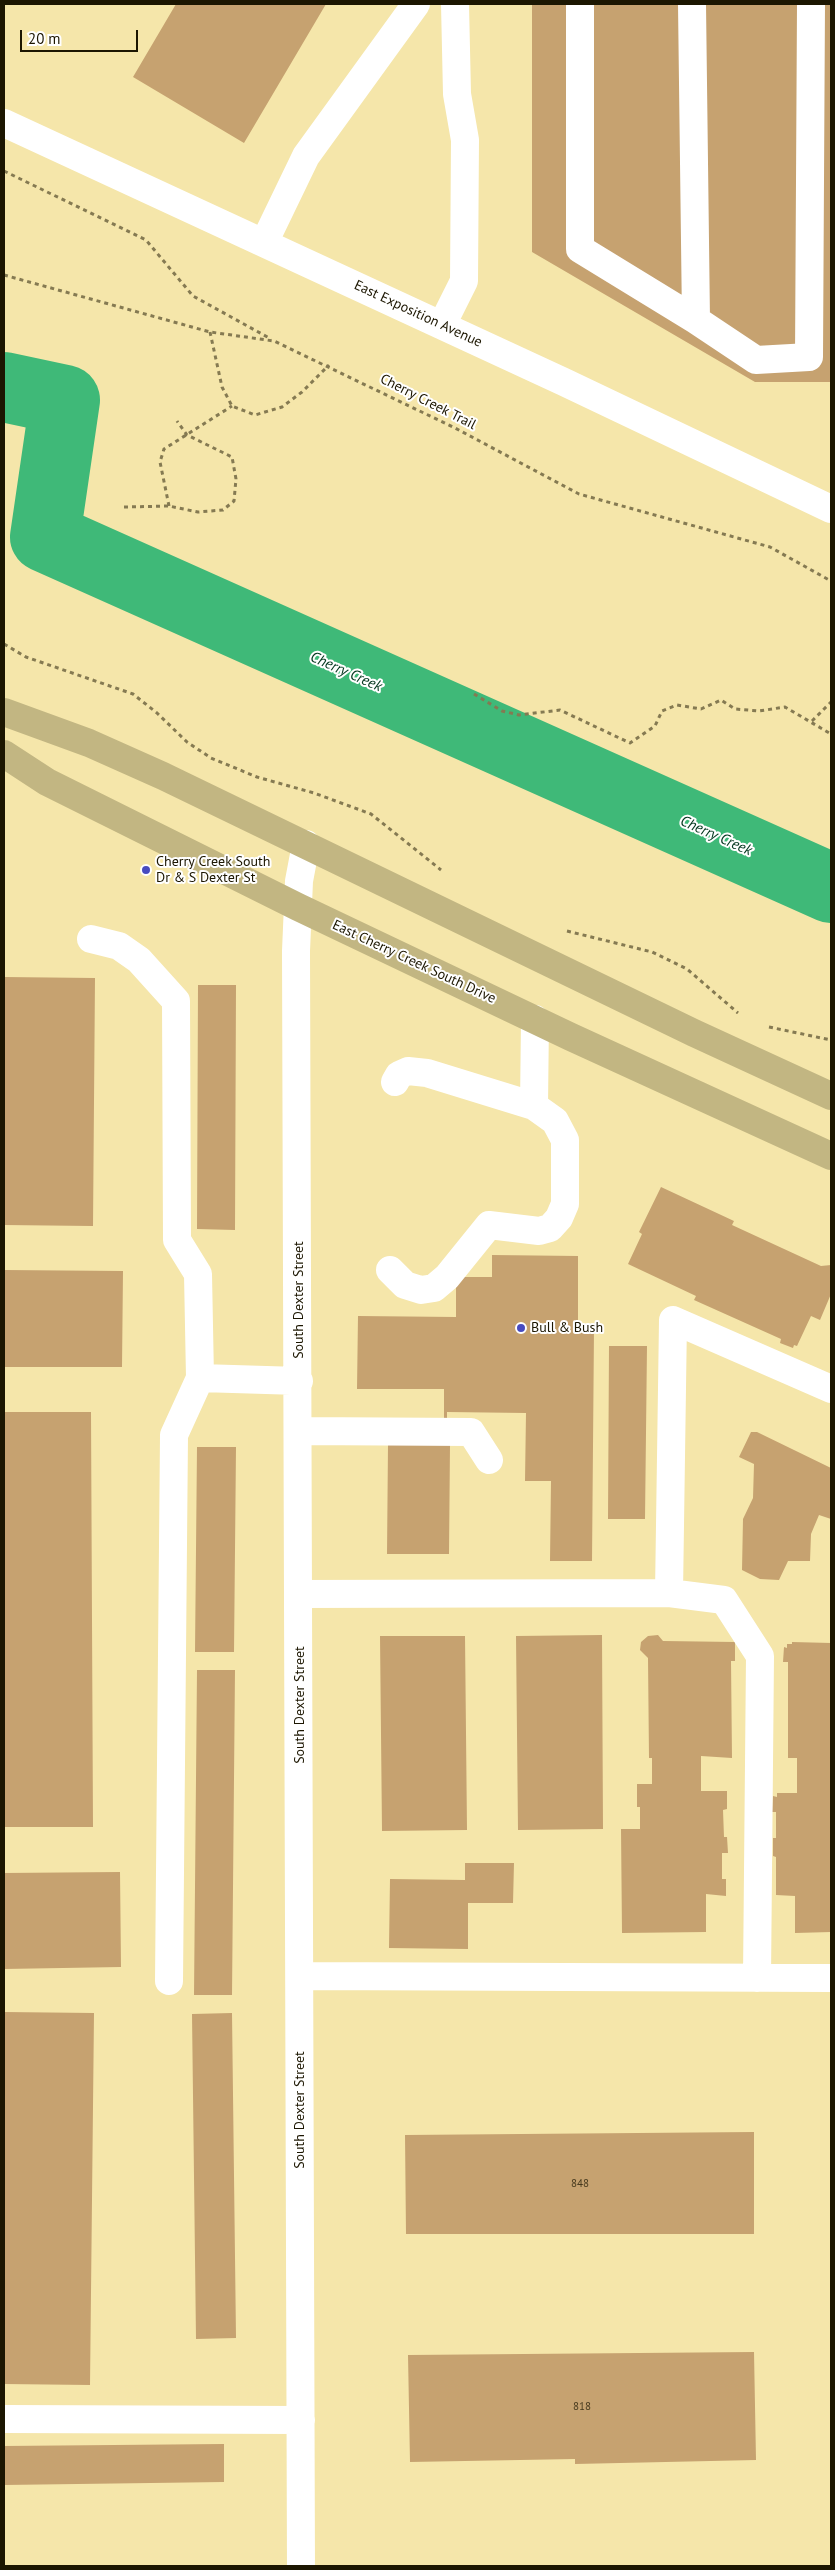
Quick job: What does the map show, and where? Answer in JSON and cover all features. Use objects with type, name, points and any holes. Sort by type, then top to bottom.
[{"type":"main road","points":[[4,712],[89,743],[306,844],[694,1032],[831,1096]]},
{"type":"main road","name":"East Cherry Creek South Drive","points":[[4,754],[47,782],[298,907],[535,1020],[831,1156]]},
{"type":"street","points":[[264,243],[306,156],[416,4]]},
{"type":"street","points":[[442,325],[464,281],[465,140],[457,94],[455,4]]},
{"type":"street","points":[[580,4],[580,249],[696,320],[756,360],[809,357],[811,4]]},
{"type":"street","points":[[692,4],[696,320]]},
{"type":"street","name":"East Exposition Avenue","points":[[4,123],[442,325],[831,509]]},
{"type":"street","name":"South Dexter Street","points":[[301,2566],[300,1594],[296,951],[301,864],[306,844]]},
{"type":"street","points":[[91,939],[119,946],[139,960],[176,1001],[176,1240],[198,1274],[200,1378],[174,1435],[170,1981]]},
{"type":"street","points":[[534,1106],[535,1020]]},
{"type":"street","points":[[390,1270],[405,1285],[421,1290],[434,1288],[447,1278],[489,1225],[539,1230],[550,1228],[559,1218],[565,1204],[566,1140],[555,1121],[534,1106],[493,1092],[418,1072],[408,1071],[399,1075],[395,1082]]},
{"type":"street","points":[[669,1593],[673,1320],[831,1388]]},
{"type":"street","points":[[200,1378],[299,1381]]},
{"type":"street","points":[[299,1430],[471,1432],[489,1460]]},
{"type":"street","points":[[300,1594],[669,1593],[724,1600],[760,1656],[757,1978]]},
{"type":"street","points":[[300,1976],[831,1978]]},
{"type":"street","points":[[4,2419],[301,2420]]},
{"type":"path","points":[[4,171],[146,240],[193,296],[274,341]]},
{"type":"path","name":"Cherry Creek Trail","points":[[4,275],[210,332],[274,341],[330,365],[455,428],[579,494],[770,546],[831,581]]},
{"type":"path","points":[[210,332],[222,387],[232,406],[254,415],[282,407],[302,392],[330,365]]},
{"type":"path","points":[[169,506],[160,462],[164,449],[232,406]]},
{"type":"path","points":[[124,508],[169,506],[198,512],[215,511],[223,510],[234,501],[236,479],[232,457],[187,435],[176,421]]},
{"type":"path","points":[[4,644],[26,657],[133,694],[157,713],[187,742],[211,758],[256,777],[314,793],[371,814],[445,874]]},
{"type":"path","points":[[474,694],[502,711],[519,715],[560,710],[630,743],[654,726],[662,711],[677,706],[701,709],[721,700],[735,709],[759,711],[785,707],[812,721],[831,734]]},
{"type":"path","points":[[812,721],[831,702]]},
{"type":"path","points":[[566,930],[652,952],[687,969],[745,1017]]},
{"type":"path","points":[[762,1026],[810,1034],[831,1040]]},
{"type":"shaded area","points":[[4,355],[66,399],[4,414]]},
{"type":"building","points":[[176,4],[326,4],[244,143],[133,77]]},
{"type":"building","points":[[532,4],[831,4],[831,382],[755,382],[532,252]]},
{"type":"building","points":[[4,977],[95,978],[93,1226],[4,1225]]},
{"type":"building","points":[[198,985],[236,985],[235,1230],[197,1229]]},
{"type":"building","points":[[661,1187],[734,1221],[732,1225],[821,1266],[831,1265],[831,1294],[820,1320],[811,1316],[797,1346],[794,1345],[793,1348],[780,1343],[781,1339],[694,1300],[696,1296],[628,1264],[642,1234],[639,1232]]},
{"type":"building","points":[[492,1255],[578,1256],[578,1329],[594,1329],[592,1561],[550,1561],[551,1481],[525,1481],[526,1413],[447,1412],[447,1418],[444,1418],[444,1389],[357,1389],[358,1316],[456,1317],[456,1277],[492,1277]]},
{"type":"building","points":[[4,1270],[123,1271],[122,1367],[4,1367]]},
{"type":"building","points":[[609,1346],[647,1346],[645,1519],[608,1519]]},
{"type":"building","points":[[4,1412],[91,1412],[93,1827],[4,1827]]},
{"type":"building","points":[[751,1432],[757,1432],[831,1468],[831,1519],[819,1515],[811,1534],[810,1561],[788,1561],[779,1580],[760,1579],[742,1570],[743,1519],[753,1498],[754,1464],[739,1457]]},
{"type":"building","points":[[388,1445],[450,1445],[449,1554],[387,1554]]},
{"type":"building","points":[[197,1447],[236,1447],[234,1652],[195,1652]]},
{"type":"building","points":[[602,1635],[603,1829],[518,1830],[516,1636]]},
{"type":"building","points":[[658,1635],[663,1641],[735,1642],[735,1661],[731,1661],[732,1758],[701,1756],[701,1791],[727,1791],[727,1809],[723,1810],[724,1837],[727,1837],[728,1853],[722,1853],[722,1879],[726,1879],[726,1896],[706,1894],[706,1932],[622,1933],[621,1829],[640,1829],[640,1807],[637,1807],[637,1784],[652,1784],[652,1758],[649,1758],[648,1658],[640,1650],[641,1642],[648,1636]]},
{"type":"building","points":[[380,1636],[465,1636],[467,1830],[382,1831]]},
{"type":"building","points":[[792,1642],[831,1643],[831,1932],[795,1933],[795,1896],[776,1895],[776,1857],[773,1856],[773,1838],[776,1838],[776,1812],[772,1812],[773,1796],[777,1797],[777,1793],[797,1793],[797,1758],[788,1758],[788,1662],[783,1662],[784,1647],[787,1648],[787,1644],[792,1644]]},
{"type":"building","points":[[197,1670],[235,1670],[232,1995],[194,1995]]},
{"type":"building","points":[[465,1863],[514,1863],[513,1903],[468,1903],[468,1949],[389,1948],[390,1879],[465,1880]]},
{"type":"building","points":[[120,1872],[121,1967],[4,1969],[4,1873]]},
{"type":"building","points":[[4,2012],[94,2013],[90,2385],[4,2384]]},
{"type":"building","points":[[232,2013],[236,2338],[196,2339],[192,2014]]},
{"type":"building","points":[[754,2132],[754,2234],[406,2234],[405,2135]]},
{"type":"building","points":[[754,2352],[756,2460],[575,2464],[575,2459],[410,2462],[408,2355]]},
{"type":"building","points":[[224,2444],[224,2482],[4,2485],[4,2446]]},
{"type":"waterway","name":"Cherry Creek","points":[[4,387],[65,400],[45,537],[831,888]]},
{"type":"place","name":"Cherry Creek South Dr & S Dexter St","points":[[146,870]]},
{"type":"place","name":"Bull & Bush","points":[[521,1328]]}]
